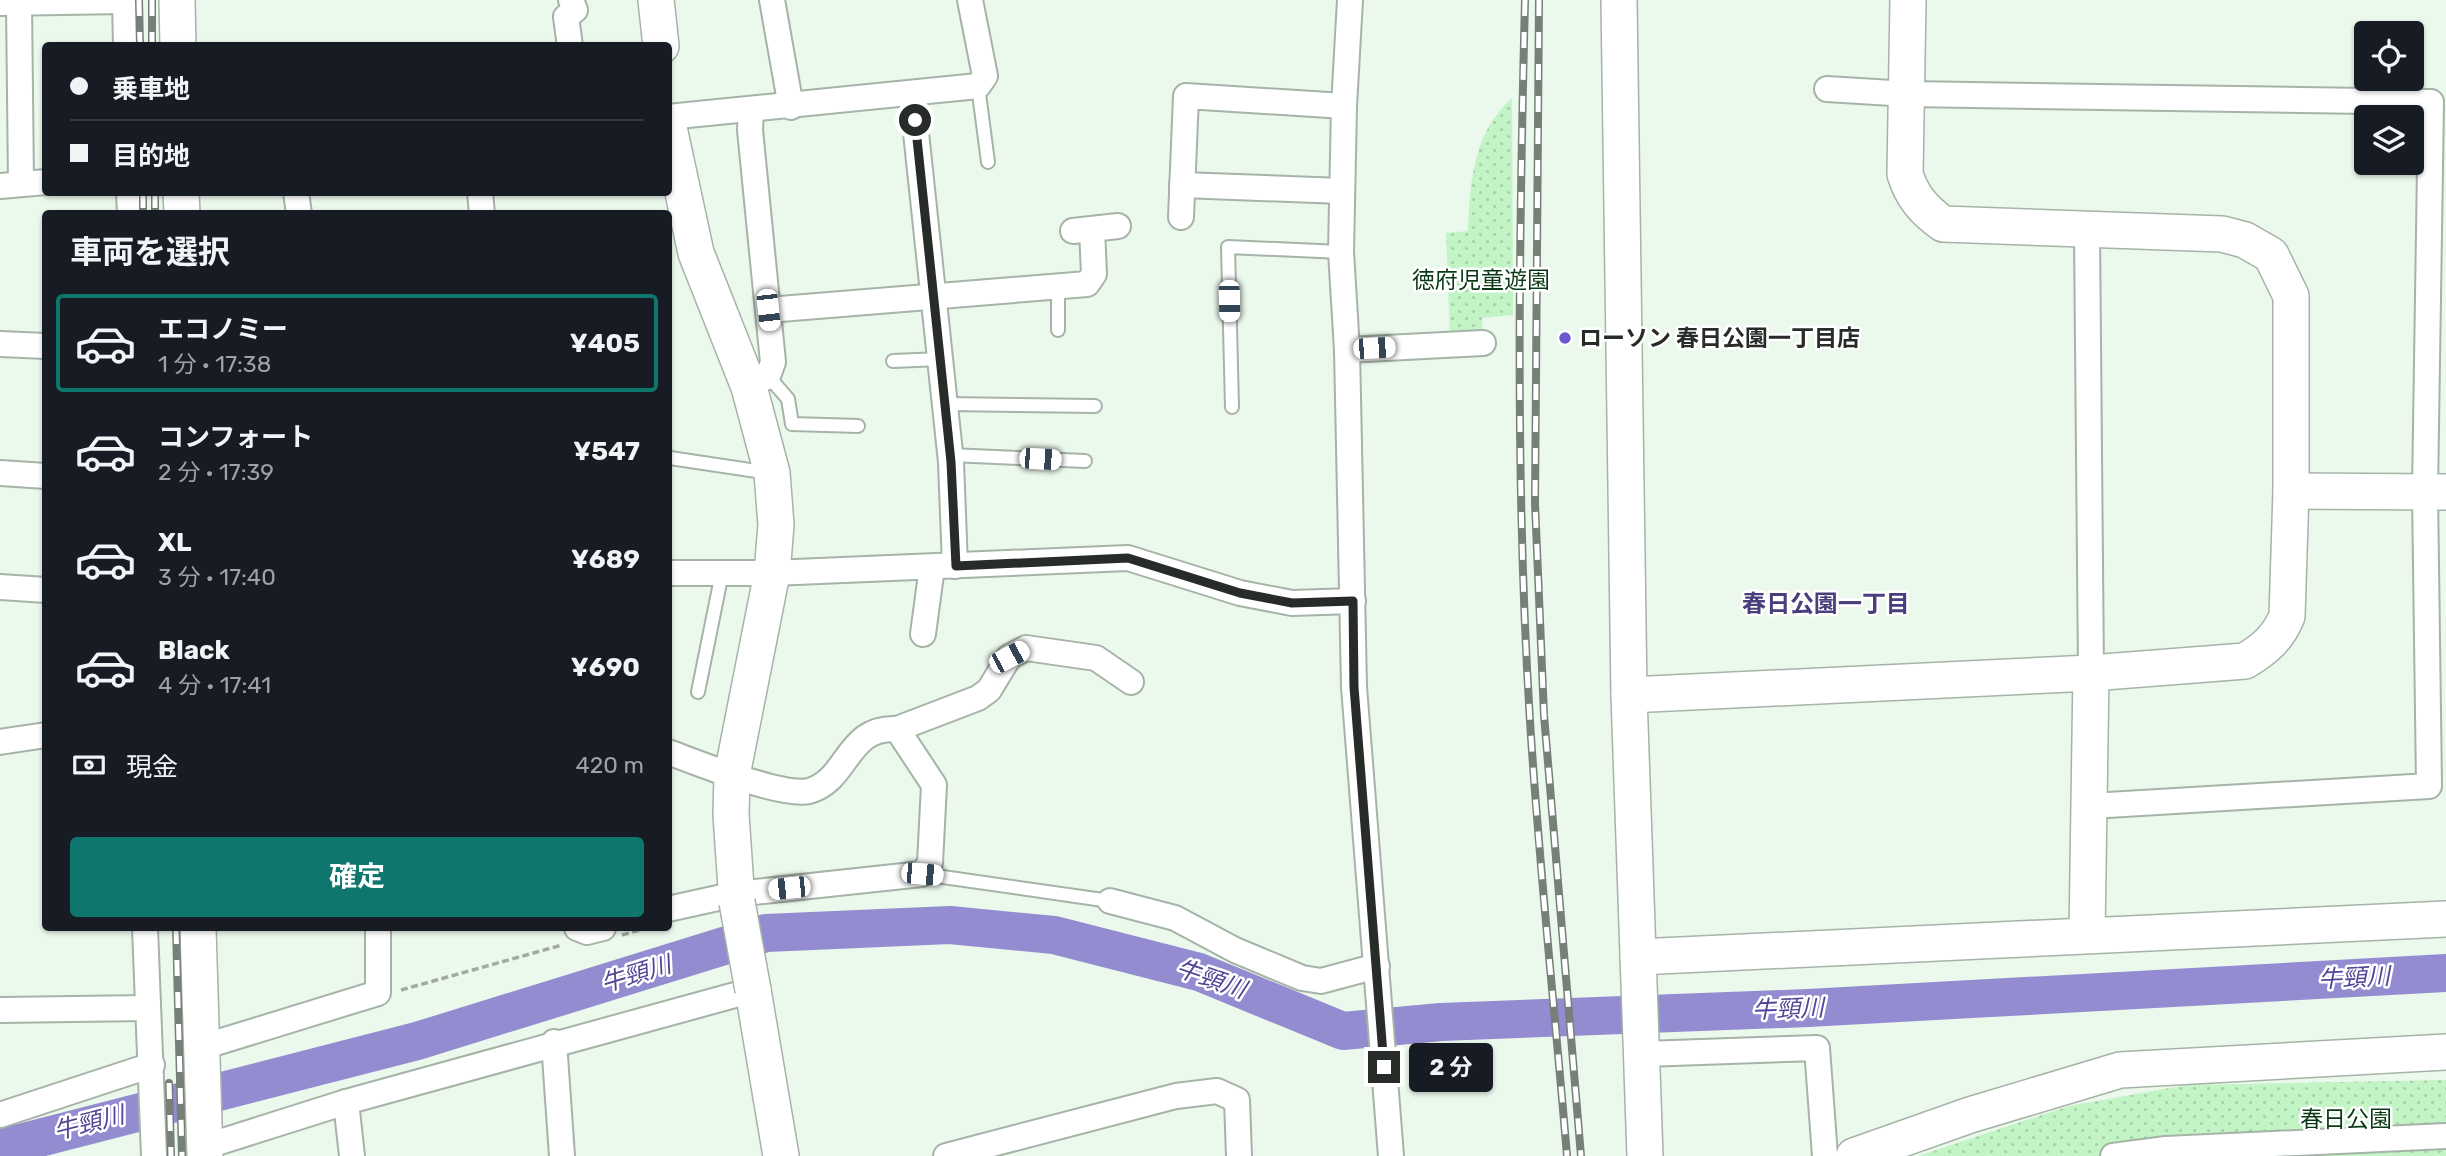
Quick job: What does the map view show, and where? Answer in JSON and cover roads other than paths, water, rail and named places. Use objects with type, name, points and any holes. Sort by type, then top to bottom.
[{"type":"street","points":[[42,182],[10,185],[10,3],[125,0],[126,42]]},
{"type":"street","points":[[177,0],[178,42]]},
{"type":"street","points":[[569,42],[566,18],[575,10],[571,0]]},
{"type":"street","points":[[656,0],[661,42]]},
{"type":"street","points":[[772,0],[791,107]]},
{"type":"street","points":[[672,117],[912,95],[978,86],[985,76],[970,0]]},
{"type":"street","points":[[1350,0],[1344,106],[1341,251],[1347,350],[1354,687],[1391,1156]]},
{"type":"street","points":[[1619,0],[1629,695],[1644,1054],[1645,1156]]},
{"type":"street","points":[[1629,695],[2091,673],[2245,661],[2265,648],[2281,632],[2287,616],[2291,491],[2291,296],[2271,255],[2245,240],[2222,234],[2087,232],[1943,224],[1927,212],[1911,194],[1906,174],[1908,0]]},
{"type":"street","points":[[1827,89],[1908,94],[2431,102],[2435,492],[2428,786],[2091,806]]},
{"type":"street","points":[[912,95],[950,455],[944,566],[923,634]]},
{"type":"street","points":[[1181,217],[1186,96],[1344,106]]},
{"type":"street","points":[[751,110],[750,130],[773,362],[759,381]]},
{"type":"street","points":[[672,142],[696,253],[759,381],[772,473],[776,525],[772,573],[732,775],[731,815],[737,898],[781,1156]]},
{"type":"street","points":[[1182,185],[1342,191]]},
{"type":"street","points":[[768,310],[934,299],[1091,281],[1094,274],[1083,230],[1118,226]]},
{"type":"street","points":[[2087,232],[2091,673],[2087,935]]},
{"type":"street","points":[[1347,350],[1483,343]]},
{"type":"street","points":[[0,344],[42,346]]},
{"type":"street","points":[[0,473],[42,476]]},
{"type":"street","points":[[2291,491],[2435,492]]},
{"type":"street","points":[[672,573],[772,573],[1128,558],[1240,593],[1279,601],[1353,601]]},
{"type":"street","points":[[0,587],[42,590]]},
{"type":"street","points":[[672,753],[732,775],[793,792],[806,791],[819,787],[832,777],[868,733],[884,728],[897,729],[978,698],[989,690],[1009,657],[1026,648],[1096,658],[1131,682]]},
{"type":"street","points":[[672,908],[922,874],[930,863],[934,785],[897,729]]},
{"type":"street","points":[[0,742],[42,736]]},
{"type":"street","points":[[1110,901],[1175,918],[1235,950],[1302,978],[1321,981],[1378,976]]},
{"type":"street","points":[[1638,957],[2446,919]]},
{"type":"street","points":[[145,931],[154,1156]]},
{"type":"street","points":[[198,931],[199,1048],[205,1152],[346,1102],[554,1042],[753,990]]},
{"type":"street","points":[[199,1048],[378,993],[379,931]]},
{"type":"street","points":[[572,935],[587,932],[607,933]]},
{"type":"street","points":[[0,1010],[147,1008]]},
{"type":"street","points":[[554,1042],[562,1156]]},
{"type":"street","points":[[1644,1054],[1817,1048],[1825,1156]]},
{"type":"street","points":[[1854,1156],[1970,1115],[2120,1070],[2446,1052]]},
{"type":"street","points":[[0,1115],[152,1065]]},
{"type":"street","points":[[946,1156],[1162,1100],[1217,1091],[1237,1100],[1239,1156]]},
{"type":"street","points":[[346,1102],[352,1156]]},
{"type":"street","points":[[2113,1156],[2166,1149],[2446,1136]]},
{"type":"lane","points":[[978,86],[988,162]]},
{"type":"lane","points":[[1231,407],[1228,247],[1341,251]]},
{"type":"lane","points":[[1058,286],[1058,330]]},
{"type":"lane","points":[[893,361],[940,359]]},
{"type":"lane","points":[[759,381],[788,398],[792,424],[858,426]]},
{"type":"lane","points":[[945,404],[1095,406]]},
{"type":"lane","points":[[950,455],[1084,461]]},
{"type":"lane","points":[[672,458],[772,473]]},
{"type":"lane","points":[[698,692],[722,573]]},
{"type":"lane","points":[[922,874],[1110,901]]},
{"type":"waterway","name":"牛頸川","points":[[0,1146],[417,1041],[766,933],[950,925],[1054,935],[1199,972],[1343,1031],[1441,1022],[1808,1008],[2446,973]]},
{"type":"railway","points":[[139,0],[140,42]]},
{"type":"railway","points":[[152,0],[152,42]]},
{"type":"railway","points":[[1525,0],[1520,361],[1525,631],[1538,830],[1567,1156]]},
{"type":"railway","points":[[1539,0],[1535,503],[1544,715],[1581,1156]]},
{"type":"railway","points":[[143,196],[143,210]]},
{"type":"railway","points":[[155,196],[155,210]]},
{"type":"railway","points":[[176,931],[182,1156]]},
{"type":"railway","points":[[169,1083],[171,1156]]},
{"type":"place","name":"ローソン 春日公園一丁目店","points":[[1565,338]]},
{"type":"district","name":"春日公園一丁目","points":[[1826,604]]},
{"type":"park label","name":"徳府児童遊園","points":[[1481,280]]},
{"type":"park label","name":"春日公園","points":[[2346,1119]]}]
